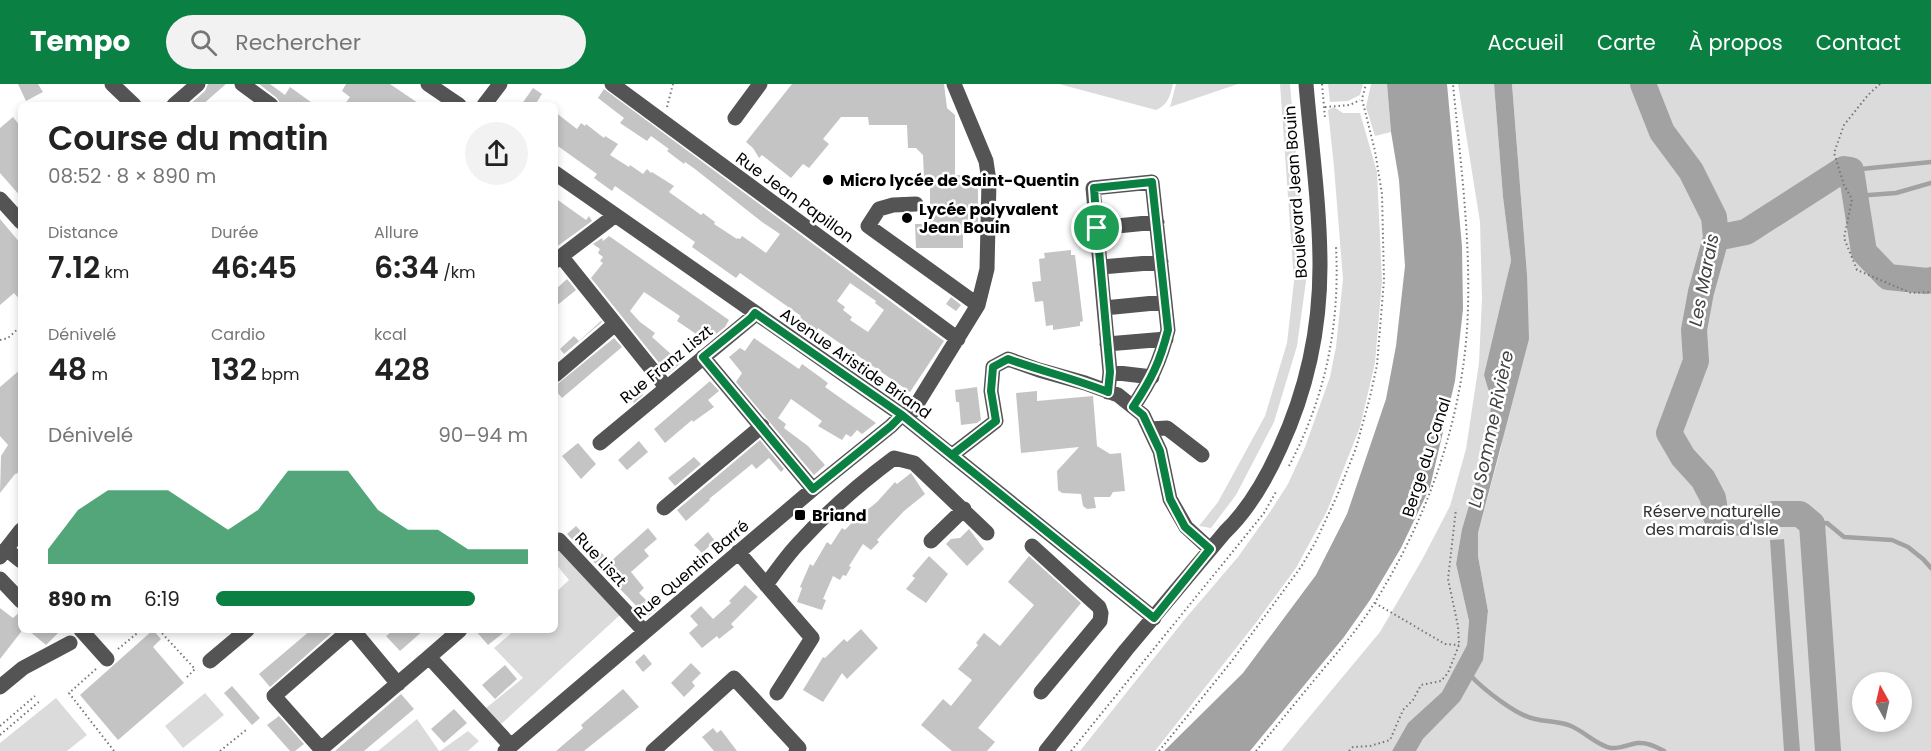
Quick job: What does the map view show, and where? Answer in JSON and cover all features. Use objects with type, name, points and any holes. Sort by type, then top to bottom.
[{"type":"street","points":[[111,84],[132,102]]},
{"type":"street","points":[[177,102],[198,84]]},
{"type":"street","points":[[242,84],[267,102]]},
{"type":"street","points":[[428,84],[455,102]]},
{"type":"street","points":[[486,102],[500,84]]},
{"type":"street","name":"Rue Jean Papillon","points":[[612,84],[958,339]]},
{"type":"street","points":[[735,118],[760,84]]},
{"type":"street","name":"Rue Quentin Barré","points":[[508,748],[813,489],[902,415],[912,412],[978,306],[987,269],[989,182],[986,161],[954,84]]},
{"type":"street","name":"Boulevard Jean Bouin","points":[[1046,751],[1126,650],[1234,523],[1272,465],[1289,428],[1305,382],[1316,321],[1320,266],[1305,84]]},
{"type":"street","name":"Avenue Aristide Briand","points":[[558,175],[902,415],[1154,618]]},
{"type":"street","points":[[1108,392],[1110,372],[1094,188],[1152,182],[1168,330],[1152,377],[1133,407]]},
{"type":"street","points":[[0,198],[18,219]]},
{"type":"street","points":[[916,204],[893,205],[879,209],[868,226],[978,306]]},
{"type":"street","points":[[614,215],[558,259],[666,387]]},
{"type":"street","points":[[1097,228],[1157,222]]},
{"type":"street","points":[[1101,267],[1161,262]]},
{"type":"street","points":[[1104,308],[1165,302]]},
{"type":"street","name":"Rue Franz Liszt","points":[[600,443],[755,313]]},
{"type":"street","points":[[558,372],[615,324]]},
{"type":"street","points":[[1107,344],[1166,339]]},
{"type":"street","points":[[703,357],[813,489]]},
{"type":"street","points":[[952,455],[996,421],[991,391],[993,367],[1008,359],[1118,395],[1143,415],[1160,451],[1170,499],[1185,527],[1210,549]]},
{"type":"street","points":[[1110,372],[1152,377]]},
{"type":"street","points":[[664,508],[762,426]]},
{"type":"street","points":[[1150,429],[1167,428],[1202,455]]},
{"type":"street","points":[[766,585],[797,545],[832,510],[863,481],[894,458],[915,463],[987,533]]},
{"type":"street","points":[[931,541],[964,509]]},
{"type":"street","points":[[18,534],[3,553],[18,560]]},
{"type":"street","name":"Rue Liszt","points":[[558,541],[645,632]]},
{"type":"street","points":[[1032,546],[1099,608],[1101,613],[1100,621],[1041,692]]},
{"type":"street","points":[[738,552],[812,638],[777,693]]},
{"type":"street","points":[[0,579],[18,598]]},
{"type":"street","points":[[84,633],[107,659]]},
{"type":"street","points":[[210,661],[243,633]]},
{"type":"street","points":[[348,633],[274,696],[321,749],[457,633]]},
{"type":"street","points":[[354,633],[398,684]]},
{"type":"street","points":[[0,687],[23,668],[70,643]]},
{"type":"street","points":[[429,657],[508,748]]},
{"type":"street","points":[[653,751],[734,678],[799,748],[796,751]]},
{"type":"path","points":[[663,122],[673,84]]},
{"type":"path","points":[[1322,84],[1325,119]]},
{"type":"path","points":[[1159,751],[1231,662],[1301,567],[1337,496],[1356,448],[1377,365],[1384,280],[1382,194],[1375,152],[1362,99],[1366,84]]},
{"type":"path","name":"Berge du Canal","points":[[1256,751],[1343,646],[1375,603],[1424,510],[1446,444],[1460,387],[1468,308],[1468,257],[1453,84]]},
{"type":"path","points":[[1880,84],[1844,125],[1834,153],[1836,164],[1852,199],[1844,238],[1857,270],[1911,293],[1931,292]]},
{"type":"path","points":[[1308,107],[1350,105],[1362,99]]},
{"type":"path","points":[[1286,471],[1303,440],[1319,397],[1332,346],[1337,275],[1336,244]]},
{"type":"path","points":[[0,340],[8,338],[18,329]]},
{"type":"path","points":[[1071,751],[1264,513],[1281,482]]},
{"type":"path","points":[[1349,751],[1353,747],[1370,746],[1390,740],[1403,710],[1413,700],[1421,685],[1441,681],[1448,673],[1459,645],[1458,626],[1448,579],[1456,509]]},
{"type":"path","points":[[1375,603],[1445,644],[1459,645]]},
{"type":"path","points":[[114,751],[69,693],[137,633]]},
{"type":"path","points":[[162,633],[195,669],[185,679]]},
{"type":"path","points":[[0,726],[35,696]]},
{"type":"path","points":[[0,735],[41,700]]},
{"type":"path","points":[[220,751],[246,730]]},
{"type":"green space","points":[[1059,84],[1173,84],[1166,103],[1156,110]]},
{"type":"green space","points":[[1176,84],[1238,84],[1170,107]]},
{"type":"green space","points":[[1280,84],[1290,84],[1307,274],[1297,346],[1274,422],[1236,495],[1211,528],[1199,526],[1218,502],[1265,416],[1287,343],[1294,281]]},
{"type":"green space","points":[[1328,84],[1363,84],[1360,95],[1348,101],[1330,102]]},
{"type":"green space","points":[[1371,84],[1387,84],[1391,132],[1375,136],[1366,107]]},
{"type":"green space","points":[[1458,84],[1494,84],[1503,197],[1511,261],[1488,393],[1492,402],[1478,475],[1462,529],[1456,564],[1469,621],[1467,645],[1442,692],[1408,723],[1392,751],[1281,751],[1380,632],[1450,506],[1466,449],[1479,363],[1482,298],[1480,222]]},
{"type":"green space","name":"Réserve naturelle des marais d'Isle","points":[[1512,84],[1931,84],[1931,751],[1416,751],[1423,739],[1439,722],[1485,642],[1488,611],[1478,556],[1478,533],[1501,448],[1527,274]]},
{"type":"green space","points":[[1334,107],[1343,113],[1360,113],[1377,172],[1382,281],[1375,363],[1360,427],[1327,511],[1296,568],[1155,751],[1080,751],[1185,619],[1238,557],[1288,484],[1305,447],[1330,377],[1336,347],[1343,279],[1328,110]]},
{"type":"green space","points":[[558,548],[620,615],[499,726],[486,708],[523,678],[494,648],[512,633],[558,633],[558,590],[569,580],[558,567]]},
{"type":"green space","points":[[205,693],[224,715],[183,748],[165,726]]},
{"type":"green space","points":[[56,698],[87,735],[67,751],[0,751],[0,743]]},
{"type":"green space","points":[[417,719],[439,751],[378,751]]},
{"type":"green space","points":[[468,731],[479,741],[468,751],[440,751]]},
{"type":"water","points":[[1387,84],[1447,84],[1462,246],[1463,309],[1455,381],[1430,487],[1401,548],[1370,600],[1344,637],[1250,751],[1164,751],[1243,673],[1316,575],[1347,514],[1386,399],[1396,346],[1405,266],[1399,180],[1391,132]]},
{"type":"water","name":"La Somme Rivière","points":[[1494,84],[1512,84],[1527,274],[1529,339],[1478,533],[1478,556],[1488,611],[1483,660],[1460,701],[1423,739],[1416,751],[1392,751],[1408,723],[1442,692],[1467,645],[1469,621],[1456,564],[1462,529],[1478,475],[1492,402],[1484,375],[1511,261],[1503,197]]},
{"type":"water","points":[[1784,539],[1800,751],[1784,751],[1770,540]]},
{"type":"building","points":[[18,84],[38,84],[43,92],[26,101]]},
{"type":"building","points":[[208,84],[226,84],[205,102],[192,102],[205,91]]},
{"type":"building","points":[[259,84],[270,84],[285,95],[290,87],[311,102],[279,102]]},
{"type":"building","points":[[346,84],[390,84],[417,102],[346,102],[350,97],[342,91]]},
{"type":"building","points":[[792,84],[944,84],[947,108],[955,115],[955,175],[978,176],[978,231],[963,231],[963,248],[916,248],[915,224],[930,224],[930,178],[924,178],[923,155],[916,148],[908,148],[907,125],[869,125],[868,117],[841,117],[823,139],[829,144],[809,168],[803,164],[791,178],[762,155],[759,158],[746,142]]},
{"type":"building","points":[[533,88],[542,94],[537,102],[523,102]]},
{"type":"building","points":[[604,89],[944,341],[910,392],[818,328],[815,333],[798,321],[801,316],[740,273],[736,278],[692,247],[695,242],[615,186],[612,191],[594,178],[597,174],[558,146],[558,114],[577,129],[581,123],[585,126],[586,124],[604,138],[605,136],[618,144],[610,155],[643,174],[647,169],[652,172],[674,186],[669,192],[701,215],[703,213],[715,222],[714,224],[737,239],[742,236],[766,253],[780,234],[695,169],[685,162],[684,164],[651,136],[647,141],[620,123],[624,118],[598,98]],"holes":[[[850,283],[876,301],[875,303],[884,310],[868,332],[850,320],[852,317],[837,301]]]},
{"type":"building","points":[[13,117],[18,123],[18,194],[0,173],[0,128]]},
{"type":"building","points":[[558,200],[586,220],[589,216],[592,221],[558,246]]},
{"type":"building","points":[[0,219],[18,240],[18,298],[14,293],[0,305]]},
{"type":"building","points":[[609,236],[729,320],[725,327],[705,340],[677,321],[680,316],[644,292],[630,311],[655,333],[652,337],[681,363],[668,374],[591,278],[603,263],[600,261],[603,257],[598,253],[600,249],[593,244]]},
{"type":"building","points":[[1071,250],[1071,255],[1075,255],[1083,321],[1080,322],[1080,326],[1053,330],[1053,325],[1046,326],[1043,301],[1035,302],[1032,282],[1041,281],[1039,259],[1045,258],[1044,253]]},
{"type":"building","points":[[567,279],[576,290],[558,305],[558,287]]},
{"type":"building","points":[[951,297],[961,305],[956,311],[946,304]]},
{"type":"building","points":[[602,322],[564,354],[560,349],[574,336],[579,341]]},
{"type":"building","points":[[614,338],[622,347],[562,398],[558,393],[558,384]]},
{"type":"building","points":[[754,338],[799,369],[802,364],[828,383],[825,387],[876,423],[862,434],[857,430],[851,437],[846,434],[842,440],[818,426],[822,421],[791,399],[778,418],[786,424],[784,428],[808,446],[825,465],[814,475],[736,382],[742,373],[729,357],[740,348],[745,351]]},
{"type":"building","points":[[18,372],[18,473],[0,493],[1,456],[8,445],[0,436],[0,387]]},
{"type":"building","points":[[710,381],[719,391],[708,400],[714,407],[693,422],[692,420],[665,443],[654,429]]},
{"type":"building","points":[[634,384],[643,395],[634,403],[625,392]]},
{"type":"building","points":[[977,387],[981,420],[977,423],[961,425],[959,402],[956,402],[955,390]]},
{"type":"building","points":[[1037,391],[1037,401],[1093,396],[1097,446],[1110,454],[1121,453],[1125,491],[1113,492],[1110,497],[1094,497],[1096,508],[1087,509],[1083,506],[1081,494],[1062,493],[1058,490],[1057,471],[1079,447],[1021,453],[1016,393]]},
{"type":"building","points":[[760,440],[784,469],[781,472],[769,458],[756,469],[752,464],[686,521],[677,510]]},
{"type":"building","points":[[639,441],[648,452],[627,470],[618,460]]},
{"type":"building","points":[[578,443],[596,464],[581,479],[562,456]]},
{"type":"building","points":[[694,457],[701,464],[675,486],[668,478]]},
{"type":"building","points":[[911,473],[925,494],[904,511],[877,540],[879,542],[871,550],[863,544],[849,566],[851,567],[846,576],[843,575],[840,580],[833,576],[823,599],[826,600],[822,610],[797,602],[802,588],[800,587],[810,564],[813,566],[827,542],[831,545],[842,528],[845,530],[860,514],[877,502],[895,482],[897,484]]},
{"type":"building","points":[[576,526],[610,562],[648,528],[657,539],[644,550],[649,556],[631,572],[644,588],[639,593],[656,610],[647,617],[567,534]]},
{"type":"building","points":[[969,529],[984,549],[967,566],[946,544],[951,539],[960,538]]},
{"type":"building","points":[[708,532],[715,541],[702,553],[694,545]]},
{"type":"building","points":[[929,556],[948,574],[926,603],[906,589],[915,578],[912,576]]},
{"type":"building","points":[[1029,556],[1081,603],[978,728],[995,742],[987,751],[952,751],[921,725],[943,699],[951,706],[972,680],[958,669],[978,645],[976,643],[984,633],[1000,646],[1034,605],[1008,582]]},
{"type":"building","points":[[745,585],[758,597],[731,624],[734,627],[719,639],[717,636],[702,648],[689,633],[698,625],[690,616],[701,606],[713,619],[731,603],[729,601]]},
{"type":"building","points":[[0,608],[13,618],[18,614],[18,633],[20,633],[0,659]]},
{"type":"building","points":[[861,629],[878,648],[847,679],[842,673],[823,702],[803,690],[823,657],[825,658],[844,639],[847,642]]},
{"type":"building","points":[[32,633],[58,633],[46,645]]},
{"type":"building","points":[[150,633],[156,633],[161,639],[153,647],[184,683],[118,740],[80,695]]},
{"type":"building","points":[[307,633],[332,633],[270,687],[259,674]]},
{"type":"building","points":[[390,633],[421,633],[400,651],[386,636]]},
{"type":"building","points":[[478,633],[503,633],[488,645]]},
{"type":"building","points":[[644,654],[652,664],[643,672],[635,662]]},
{"type":"building","points":[[691,663],[701,673],[692,682],[695,686],[684,697],[671,683]]},
{"type":"building","points":[[505,665],[517,679],[495,699],[482,685]]},
{"type":"building","points":[[232,686],[260,718],[252,725],[224,693]]},
{"type":"building","points":[[623,689],[639,707],[584,751],[556,751],[583,728],[581,725]]},
{"type":"building","points":[[401,694],[414,709],[364,751],[335,751]]},
{"type":"building","points":[[454,709],[467,723],[444,743],[431,729]]},
{"type":"building","points":[[279,716],[304,744],[295,751],[290,751],[267,725]]},
{"type":"building","points":[[713,728],[717,733],[721,730],[737,751],[714,751],[702,737]]},
{"type":"waterway","name":"Les Marais","points":[[1643,84],[1662,132],[1691,171],[1714,217],[1716,238],[1701,292],[1694,330],[1696,361],[1669,433],[1683,457],[1703,479],[1713,498],[1716,517],[1723,523],[1747,522],[1774,514],[1800,514],[1812,524],[1828,751]]},
{"type":"waterway","name":"Les Marais","points":[[1851,170],[1931,162]]},
{"type":"waterway","name":"Les Marais","points":[[1716,238],[1746,232],[1844,169],[1851,170],[1864,252],[1888,277],[1931,280]]},
{"type":"waterway","name":"Les Marais","points":[[1856,196],[1896,193],[1931,183]]},
{"type":"waterway","name":"Les Marais","points":[[1812,524],[1827,523],[1844,537],[1892,540],[1908,547],[1931,568]]},
{"type":"waterway","points":[[1470,675],[1501,701],[1528,717],[1571,726],[1601,745],[1611,748],[1641,743],[1664,751]]},
{"type":"place","name":"Micro lycée de Saint-Quentin","points":[[828,180]]},
{"type":"place","name":"Lycée polyvalent Jean Bouin","points":[[907,218]]},
{"type":"place","name":"Briand","points":[[800,515]]},
{"type":"route","points":[[1097,228],[1094,188],[1152,182],[1168,330],[1164,349],[1152,377],[1133,407],[1143,415],[1160,451],[1170,499],[1185,527],[1210,549],[1154,618],[902,415],[813,489],[703,357],[755,313],[902,415],[952,455],[996,421],[991,391],[993,367],[1008,359],[1108,392],[1110,372],[1097,228]]}]
